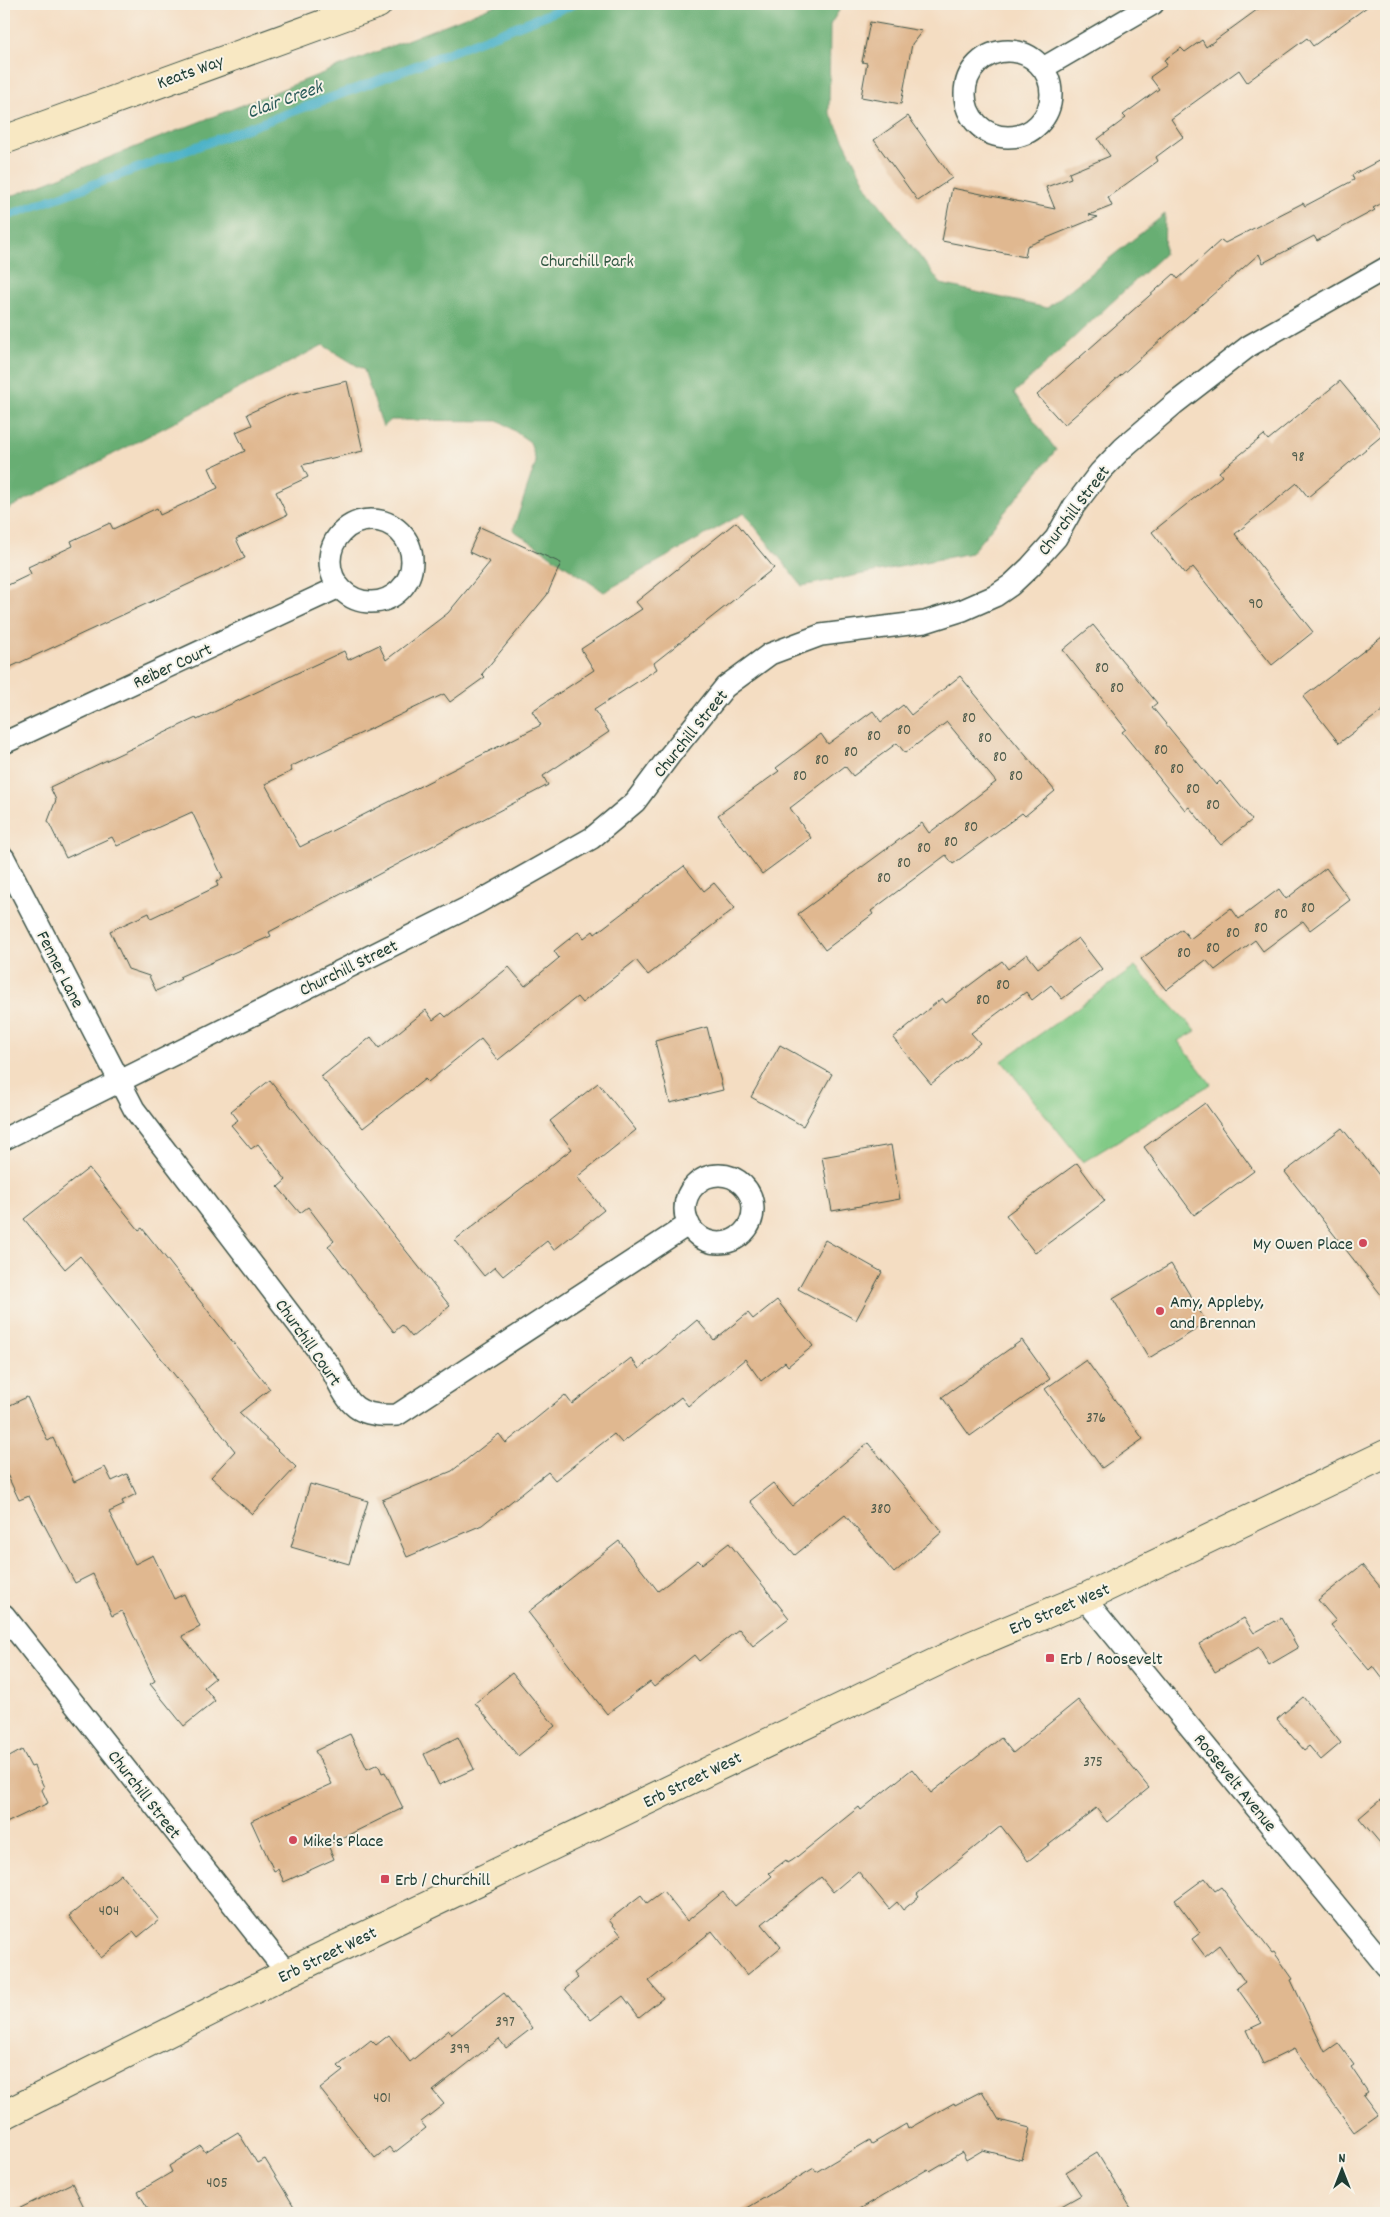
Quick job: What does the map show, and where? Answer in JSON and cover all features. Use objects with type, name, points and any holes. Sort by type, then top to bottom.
[{"type":"main road","name":"Keats Way","points":[[4,140],[378,4]]},
{"type":"main road","name":"Erb Street West","points":[[4,2115],[287,1973],[972,1645],[1084,1598],[1386,1454]]},
{"type":"street","points":[[1042,68],[1153,4]]},
{"type":"street","points":[[1007,50],[1022,53],[1042,68],[1051,90],[1047,112],[1032,130],[1010,137],[990,134],[976,124],[966,106],[965,86],[968,77],[980,61],[998,51],[1007,50]]},
{"type":"street","name":"Churchill Street","points":[[4,1139],[477,903],[592,838],[635,802],[670,755],[726,687],[770,654],[821,635],[925,622],[963,610],[994,596],[1011,585],[1056,538],[1074,506],[1100,472],[1123,448],[1174,404],[1249,346],[1386,268]]},
{"type":"street","name":"Reiber Court","points":[[4,743],[340,587]]},
{"type":"street","name":"Fenner Lane","points":[[4,858],[118,1081]]},
{"type":"street","name":"Churchill Court","points":[[118,1081],[142,1120],[329,1365],[351,1405],[375,1417],[397,1416],[689,1224]]},
{"type":"street","name":"Roosevelt Avenue","points":[[1084,1598],[1386,1966]]},
{"type":"street","name":"Churchill Street","points":[[4,1615],[287,1973]]},
{"type":"green space","name":"Churchill Park","points":[[498,4],[843,4],[830,25],[829,111],[868,189],[941,284],[1047,308],[1165,214],[1164,254],[1014,393],[1056,450],[971,553],[802,586],[744,513],[604,592],[513,530],[536,462],[530,442],[500,421],[391,420],[383,427],[364,370],[323,345],[4,511],[4,199]]},
{"type":"green space","points":[[1135,967],[1196,1031],[1178,1041],[1211,1084],[1083,1162],[1002,1061]]},
{"type":"building","points":[[1265,4],[1371,4],[1313,46],[1307,38],[1247,82],[1239,70],[1171,119],[1183,137],[1156,157],[1158,161],[1108,197],[1112,206],[1089,215],[1098,217],[1027,246],[1025,257],[942,241],[952,188],[1055,209],[1046,187],[1071,178],[1069,173],[1110,156],[1098,139],[1126,118],[1123,115],[1159,89],[1150,77],[1167,65],[1164,60],[1181,48],[1185,52],[1202,40],[1206,47]]},
{"type":"building","points":[[870,22],[922,31],[912,44],[901,104],[861,97],[867,63],[862,62]]},
{"type":"building","points":[[908,116],[952,178],[918,201],[874,140]]},
{"type":"building","points":[[1386,157],[1386,201],[1373,208],[1375,210],[1317,241],[1314,236],[1263,263],[1259,254],[1064,425],[1037,395],[1174,274],[1178,279],[1221,240],[1225,243],[1303,203],[1305,206],[1354,180],[1352,175]]},
{"type":"building","points":[[347,381],[363,451],[302,465],[308,477],[276,492],[287,515],[236,539],[245,558],[4,670],[4,587],[31,574],[28,567],[73,546],[71,541],[110,523],[113,529],[157,508],[160,515],[218,488],[209,468],[245,451],[236,432],[252,425],[247,414],[291,394]]},
{"type":"building","points":[[1340,381],[1384,434],[1308,497],[1297,483],[1235,534],[1313,632],[1272,665],[1193,567],[1185,574],[1152,532],[1222,476],[1219,472],[1264,435],[1268,440]]},
{"type":"building","points":[[736,522],[774,568],[654,663],[657,669],[594,710],[609,732],[543,776],[548,785],[269,932],[271,936],[179,977],[181,979],[156,991],[149,976],[128,969],[110,931],[149,913],[151,918],[218,886],[216,881],[223,878],[192,812],[117,846],[112,837],[66,858],[48,821],[56,800],[50,787],[344,651],[348,660],[379,645],[386,660],[448,613],[490,562],[469,552],[480,527],[561,563],[547,595],[482,674],[485,677],[450,702],[444,694],[290,767],[292,771],[265,784],[300,847],[541,725],[532,711],[594,670],[581,649],[642,609],[636,602]]},
{"type":"building","points":[[1093,625],[1157,703],[1152,707],[1216,785],[1220,781],[1252,820],[1221,845],[1189,807],[1185,810],[1122,732],[1126,729],[1063,650]]},
{"type":"building","points":[[1386,634],[1386,708],[1339,743],[1303,697]]},
{"type":"building","points":[[960,676],[1055,791],[1025,816],[1022,813],[953,864],[946,855],[871,911],[873,914],[825,950],[798,914],[922,823],[929,833],[996,782],[947,722],[905,753],[897,743],[853,776],[845,766],[790,808],[811,838],[762,874],[718,815],[779,771],[776,768],[821,734],[828,744],[873,711],[881,722],[903,705],[911,715]]},
{"type":"building","points":[[684,866],[704,891],[714,883],[735,908],[648,975],[636,960],[582,1003],[577,997],[498,1060],[481,1039],[428,1082],[425,1079],[363,1128],[321,1077],[371,1037],[379,1048],[426,1010],[433,1020],[442,1013],[446,1017],[509,967],[525,986],[559,958],[554,951],[579,931],[584,938],[593,931],[595,934]]},
{"type":"building","points":[[1326,868],[1350,900],[1310,930],[1303,921],[1263,951],[1255,940],[1215,970],[1206,960],[1166,990],[1141,959],[1182,929],[1190,939],[1231,908],[1239,919],[1279,889],[1286,899]]},
{"type":"building","points":[[1078,938],[1102,969],[1062,999],[1051,985],[1032,1000],[1026,992],[971,1033],[980,1043],[931,1084],[893,1038],[942,998],[946,1003],[1002,961],[1008,969],[1027,954],[1038,968]]},
{"type":"building","points":[[707,1027],[723,1090],[670,1103],[655,1041]]},
{"type":"building","points":[[780,1045],[832,1074],[803,1126],[751,1097]]},
{"type":"building","points":[[270,1080],[450,1306],[412,1337],[402,1325],[394,1332],[328,1246],[334,1241],[308,1207],[300,1213],[278,1187],[286,1180],[258,1144],[251,1149],[231,1125],[238,1120],[231,1111]]},
{"type":"building","points":[[598,1083],[636,1130],[577,1177],[604,1210],[554,1250],[547,1241],[503,1276],[495,1267],[484,1276],[455,1240],[572,1149],[550,1121]]},
{"type":"building","points":[[1205,1103],[1254,1171],[1194,1215],[1144,1147]]},
{"type":"building","name":"My Owen Place","points":[[1342,1128],[1386,1184],[1386,1301],[1285,1172]]},
{"type":"building","points":[[891,1145],[900,1199],[832,1211],[822,1157]]},
{"type":"building","points":[[1077,1163],[1105,1201],[1035,1253],[1006,1215]]},
{"type":"building","points":[[89,1168],[139,1230],[142,1228],[270,1389],[239,1413],[296,1467],[252,1514],[211,1477],[235,1451],[80,1256],[65,1269],[24,1219]]},
{"type":"building","points":[[825,1240],[882,1272],[856,1320],[798,1289]]},
{"type":"building","name":"Amy, Appleby, and Brennan","points":[[1171,1264],[1207,1323],[1149,1358],[1113,1299]]},
{"type":"building","points":[[777,1300],[813,1346],[788,1366],[785,1362],[761,1381],[745,1359],[688,1406],[681,1397],[622,1443],[614,1434],[555,1480],[548,1472],[482,1525],[407,1557],[382,1500],[452,1471],[499,1434],[506,1443],[565,1395],[572,1404],[631,1358],[639,1369],[697,1320],[714,1340],[748,1313],[753,1319]]},
{"type":"building","points":[[1022,1340],[1050,1379],[970,1436],[942,1397]]},
{"type":"building","points":[[1086,1360],[1143,1439],[1102,1468],[1045,1389]]},
{"type":"building","points":[[27,1397],[48,1441],[53,1438],[74,1482],[105,1467],[112,1481],[127,1474],[136,1494],[122,1501],[124,1505],[109,1512],[135,1564],[153,1555],[174,1599],[184,1594],[200,1627],[182,1636],[215,1678],[204,1687],[215,1701],[184,1726],[150,1684],[155,1681],[122,1611],[112,1616],[93,1574],[75,1583],[29,1496],[19,1500],[4,1468],[4,1408]]},
{"type":"building","points":[[868,1443],[942,1532],[894,1573],[845,1515],[795,1555],[750,1501],[773,1483],[792,1506]]},
{"type":"building","points":[[310,1484],[368,1501],[349,1564],[291,1547]]},
{"type":"building","points":[[619,1541],[658,1591],[698,1560],[702,1564],[729,1543],[789,1618],[753,1646],[739,1629],[699,1661],[694,1655],[654,1687],[650,1682],[607,1714],[528,1612]]},
{"type":"building","points":[[1362,1565],[1386,1594],[1386,1683],[1373,1666],[1369,1670],[1331,1625],[1336,1621],[1318,1600]]},
{"type":"building","points":[[1244,1618],[1254,1633],[1281,1618],[1298,1648],[1269,1665],[1259,1647],[1215,1672],[1199,1644]]},
{"type":"building","points":[[512,1673],[555,1726],[518,1756],[475,1703]]},
{"type":"building","points":[[1303,1697],[1341,1743],[1321,1760],[1309,1746],[1304,1750],[1277,1719]]},
{"type":"building","points":[[1078,1700],[1149,1788],[1107,1822],[1096,1808],[1028,1861],[1001,1826],[917,1894],[919,1897],[903,1910],[897,1902],[889,1909],[858,1871],[833,1892],[821,1877],[762,1924],[781,1947],[747,1975],[712,1931],[649,1981],[663,1998],[639,2017],[623,1996],[591,2020],[565,1989],[578,1978],[574,1973],[621,1935],[609,1920],[641,1895],[647,1903],[663,1891],[687,1921],[723,1892],[735,1906],[772,1876],[769,1873],[786,1860],[788,1863],[793,1860],[859,1807],[861,1810],[912,1769],[931,1793],[1001,1738],[1013,1753]]},
{"type":"building","points":[[350,1734],[367,1769],[378,1764],[382,1773],[385,1772],[403,1808],[328,1845],[334,1859],[284,1882],[278,1869],[274,1871],[251,1821],[332,1784],[315,1751]]},
{"type":"building","points":[[458,1737],[474,1769],[439,1785],[424,1754]]},
{"type":"building","points":[[22,1750],[31,1767],[34,1766],[44,1787],[42,1790],[48,1803],[4,1824],[4,1760]]},
{"type":"building","points":[[1386,1795],[1386,1850],[1359,1818]]},
{"type":"building","points":[[121,1874],[159,1920],[138,1937],[134,1932],[101,1958],[69,1916]]},
{"type":"building","points":[[1205,1878],[1215,1891],[1221,1887],[1272,1953],[1274,1952],[1293,1979],[1291,1980],[1325,2052],[1338,2043],[1354,2065],[1351,2067],[1368,2092],[1363,2095],[1378,2115],[1354,2132],[1294,2049],[1263,2064],[1247,2030],[1262,2023],[1237,1988],[1245,1982],[1219,1945],[1205,1956],[1192,1939],[1200,1933],[1175,1900]]},
{"type":"building","points":[[504,1993],[532,2028],[506,2048],[499,2039],[433,2091],[444,2104],[421,2122],[426,2128],[394,2153],[389,2147],[375,2158],[320,2089],[343,2071],[338,2066],[371,2040],[376,2045],[389,2035],[410,2062],[449,2030],[452,2034]]},
{"type":"building","points":[[982,2091],[999,2120],[1030,2128],[1022,2160],[983,2150],[966,2160],[962,2152],[930,2171],[928,2169],[853,2213],[739,2213],[814,2168],[816,2172],[870,2140],[872,2144],[906,2124],[908,2129],[954,2103],[955,2105]]},
{"type":"building","points":[[238,2132],[257,2163],[265,2159],[298,2213],[151,2213],[138,2192],[172,2172],[169,2166],[201,2146],[205,2152]]},
{"type":"building","points":[[1097,2153],[1134,2213],[1049,2213],[1081,2195],[1066,2172]]},
{"type":"building","points":[[72,2183],[87,2213],[10,2213]]},
{"type":"waterway","name":"Clair Creek","points":[[4,217],[371,83],[574,4]]},
{"type":"place","name":"My Owen Place","points":[[1363,1243]]},
{"type":"place","name":"Amy, Appleby, and Brennan","points":[[1160,1311]]},
{"type":"place","name":"Erb / Roosevelt","points":[[1050,1658]]},
{"type":"place","name":"Mike's Place","points":[[293,1840]]},
{"type":"place","name":"Erb / Churchill","points":[[385,1879]]}]
